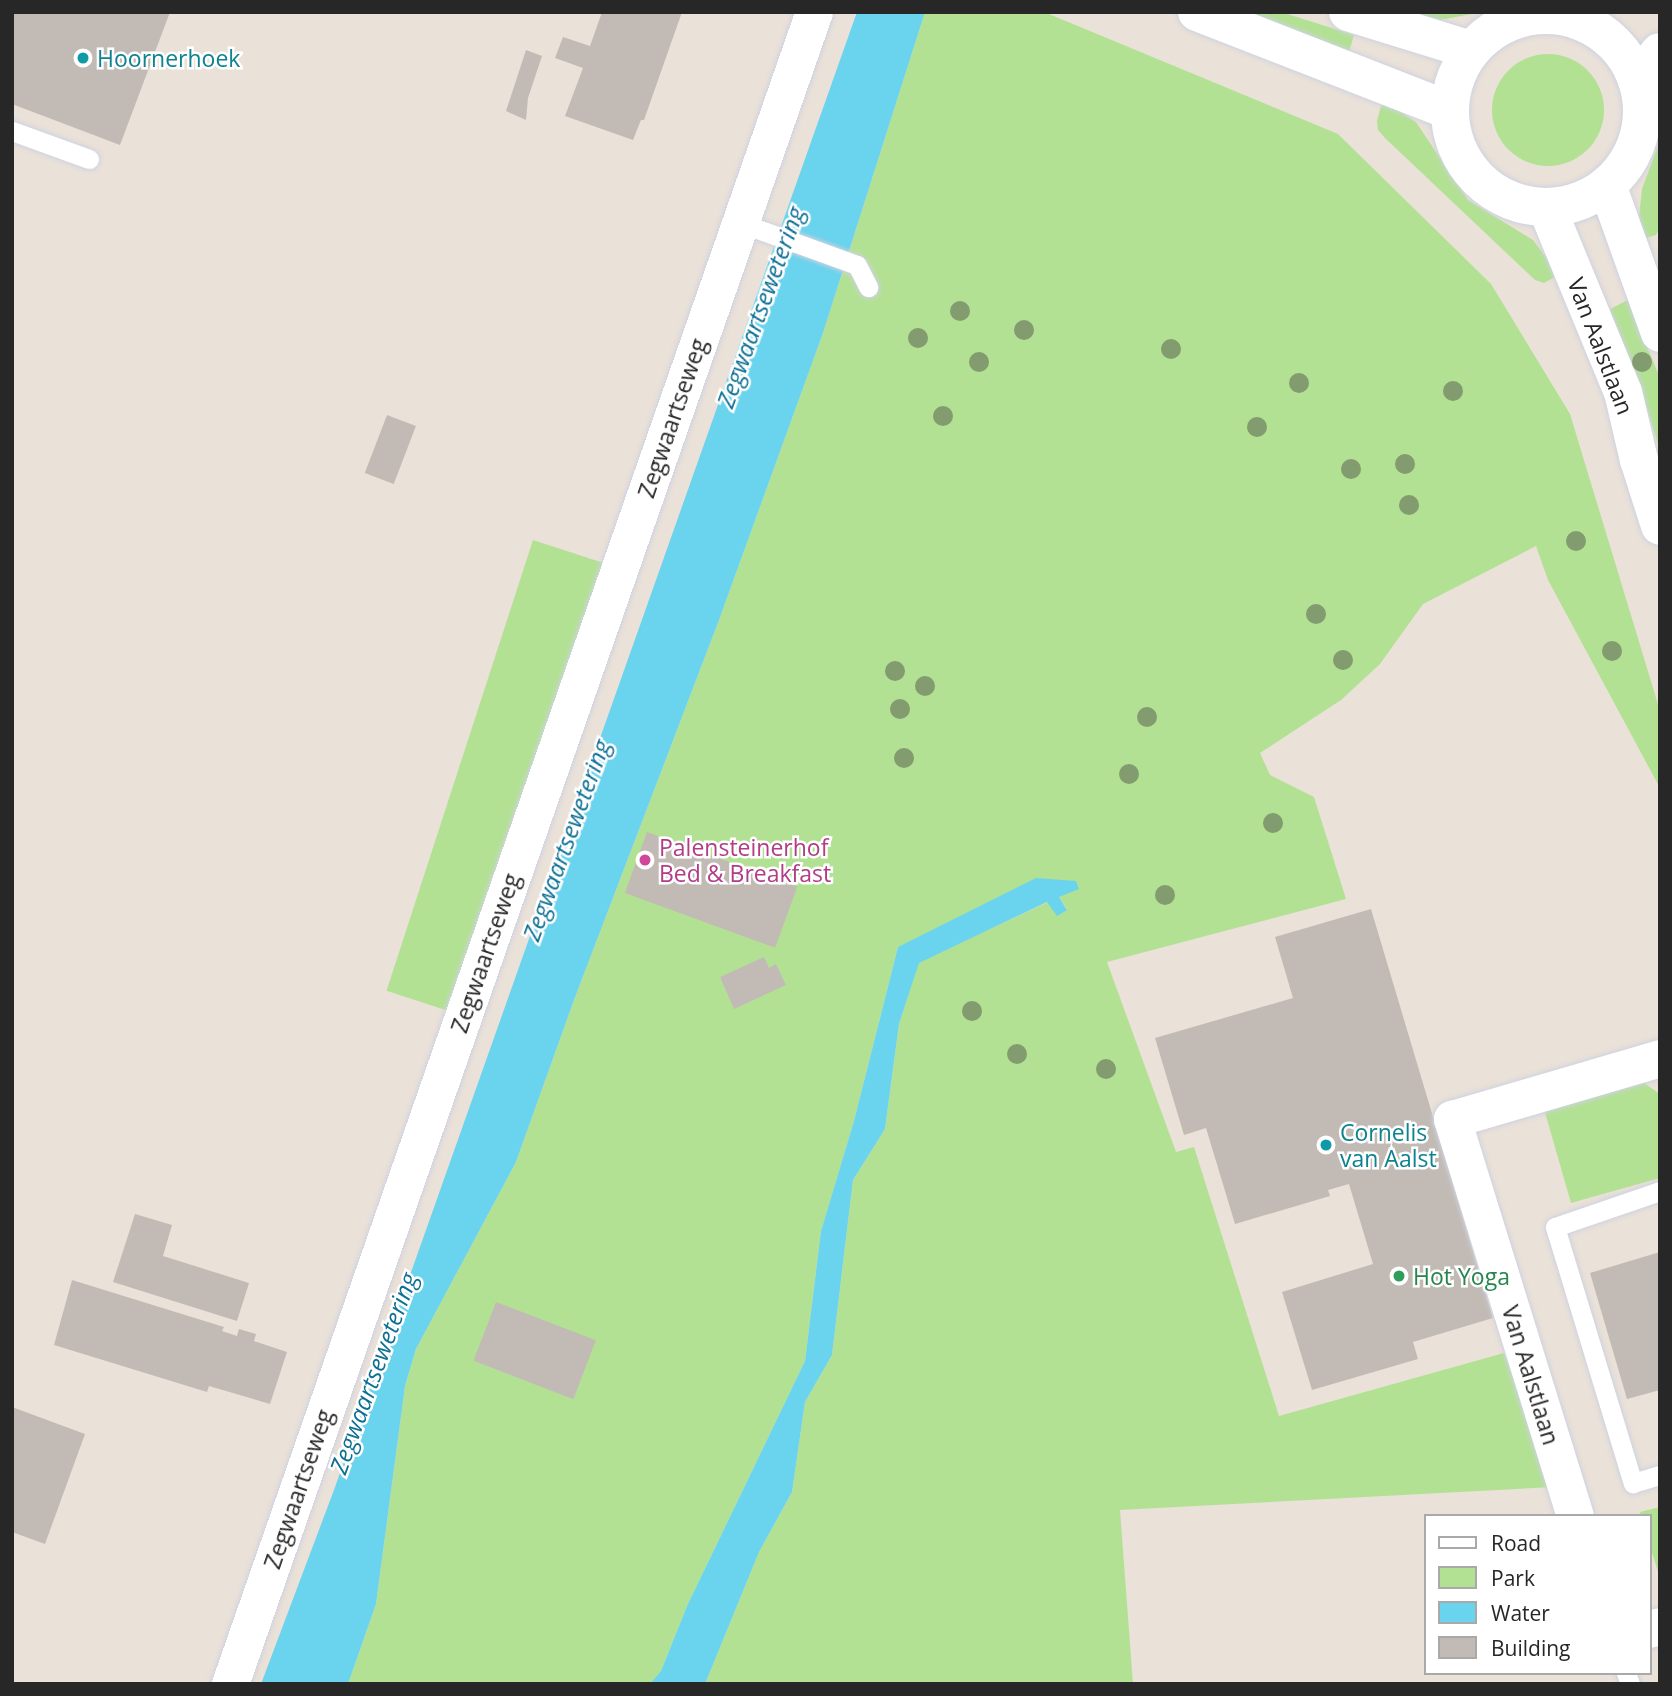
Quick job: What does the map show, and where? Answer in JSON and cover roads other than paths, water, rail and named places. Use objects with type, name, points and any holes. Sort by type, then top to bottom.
[{"type":"street","name":"Zegwaartseweg","points":[[230,1684],[814,12]]},
{"type":"street","points":[[1197,12],[1449,110]]},
{"type":"street","points":[[1348,12],[1471,50]]},
{"type":"street","points":[[1539,15],[1596,18],[1618,48],[1648,66],[1635,149],[1623,169],[1607,185],[1579,201],[1547,208],[1522,205],[1498,195],[1478,179],[1462,159],[1452,135],[1449,110],[1455,78],[1471,50],[1490,32],[1513,20],[1539,15]]},
{"type":"street","points":[[1607,185],[1660,333]]},
{"type":"street","name":"Van Aalstlaan","points":[[1547,208],[1623,392],[1639,460],[1660,526]]},
{"type":"street","name":"Van Aalstlaan","points":[[1574,1514],[1452,1119],[1660,1058]]},
{"type":"lane","points":[[12,131],[89,159]]},
{"type":"lane","points":[[741,223],[773,237],[857,265],[868,287]]},
{"type":"lane","points":[[1660,1191],[1555,1227],[1633,1483],[1660,1475]]},
{"type":"water","name":"Zegwaartsewetering","points":[[857,12],[925,12],[823,333],[719,620],[574,1000],[516,1162],[416,1349],[405,1386],[376,1604],[348,1684],[261,1684],[334,1490]]},
{"type":"water","points":[[1036,878],[1076,881],[1079,889],[1059,897],[1067,910],[1057,916],[1047,902],[919,963],[899,1024],[885,1129],[853,1180],[832,1355],[805,1402],[792,1492],[759,1552],[705,1684],[650,1684],[661,1671],[687,1606],[805,1361],[821,1231],[854,1121],[898,947]]},
{"type":"place","name":"Hoornerhoek","points":[[83,58]]},
{"type":"place","name":"Palensteinerhof Bed & Breakfast","points":[[645,860]]},
{"type":"place","name":"Cornelis van Aalst","points":[[1326,1145]]},
{"type":"place","name":"Hot Yoga","points":[[1399,1276]]}]
